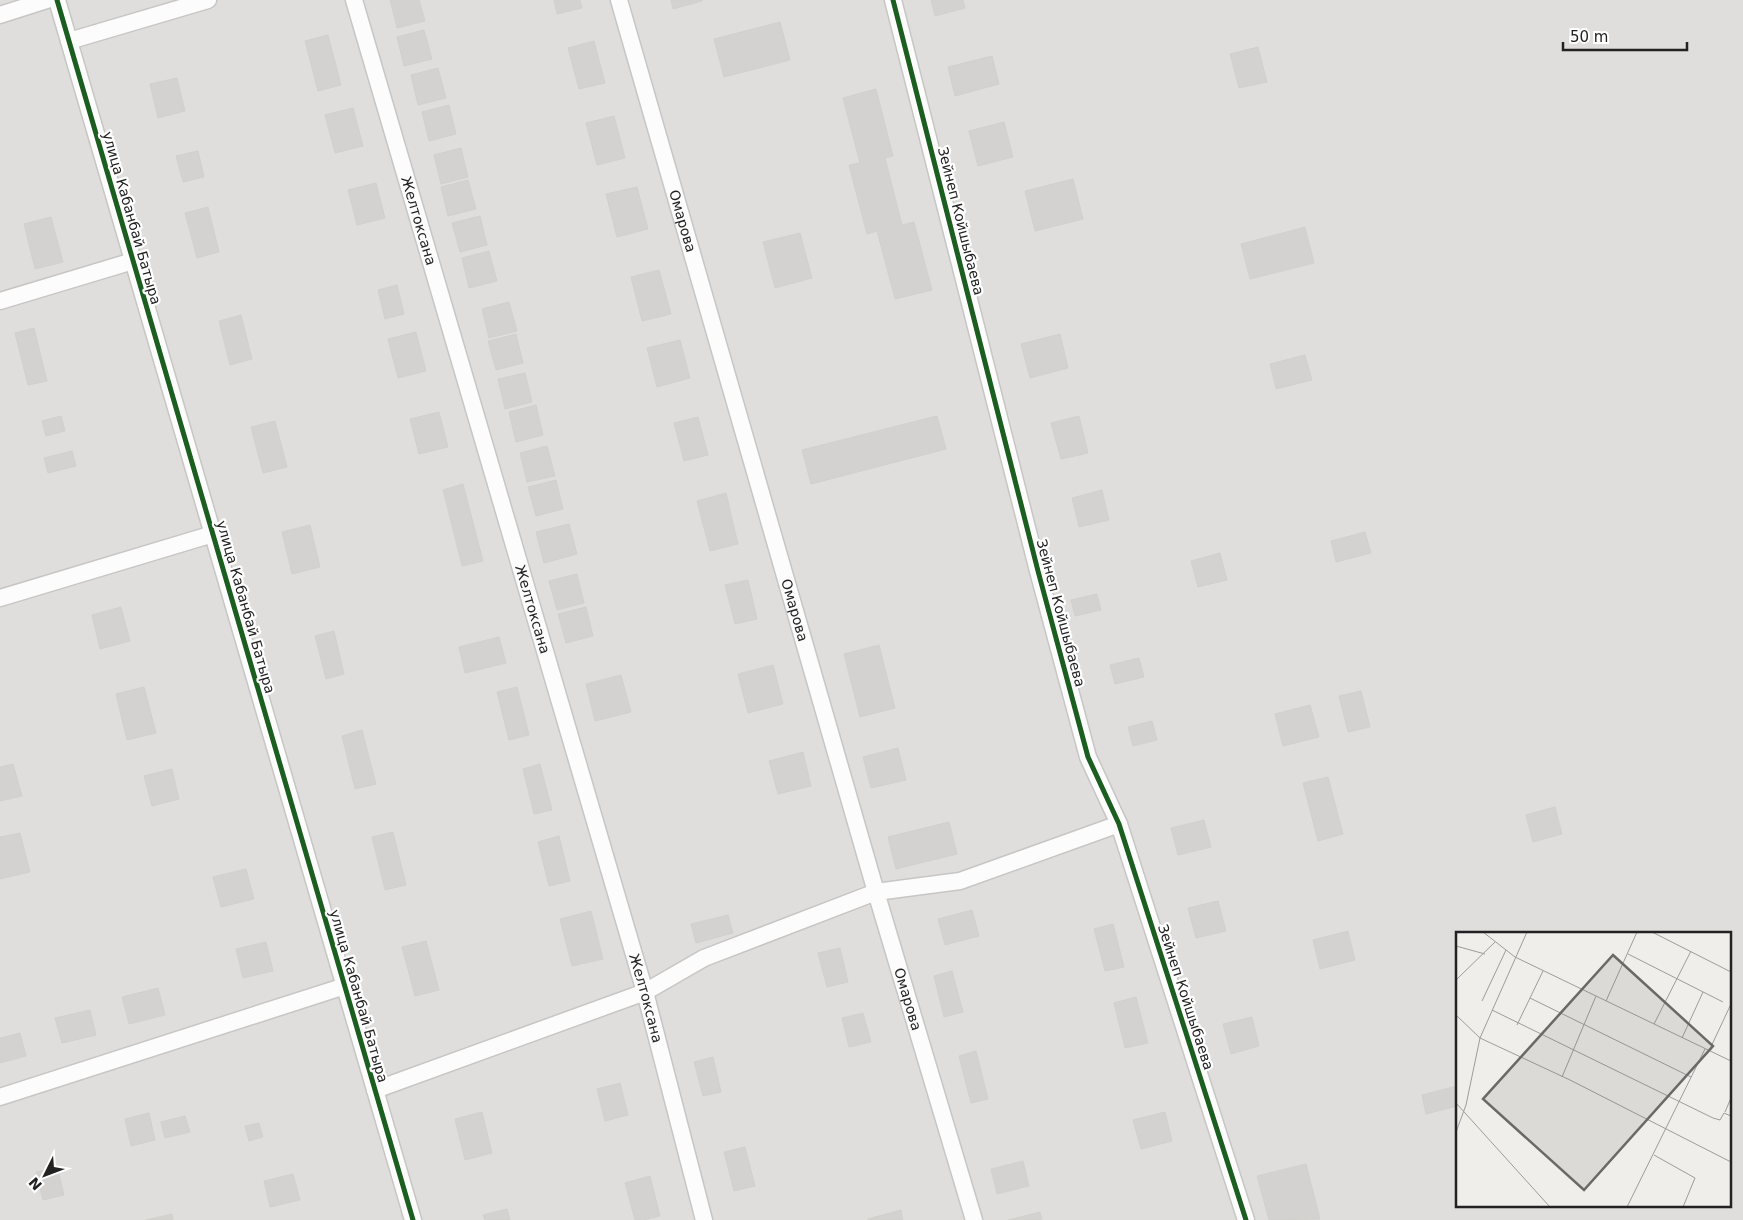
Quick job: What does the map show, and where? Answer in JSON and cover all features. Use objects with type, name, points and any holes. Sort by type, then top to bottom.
[{"type":"street","points":[[0,15],[47,0]]},
{"type":"street","name":"улица Кабанбай Батыра","points":[[57,0],[413,1220]]},
{"type":"street","points":[[69,41],[208,0]]},
{"type":"street","name":"Желтоксана","points":[[354,0],[645,992],[704,1220]]},
{"type":"street","name":"Омарова","points":[[619,0],[876,892],[974,1220]]},
{"type":"street","name":"Зейнеп Койшыбаева","points":[[893,0],[1035,562],[1088,757],[1119,824],[1246,1220]]},
{"type":"street","points":[[0,301],[133,261]]},
{"type":"street","points":[[0,598],[212,534]]},
{"type":"street","points":[[375,1090],[645,992],[704,958],[876,892],[960,880],[1119,824]]},
{"type":"street","points":[[0,1097],[345,986]]},
{"type":"shaded area","points":[[0,0],[1743,0],[1743,1220],[0,1220]]},
{"type":"building","points":[[390,0],[419,0],[425,21],[397,28]]},
{"type":"building","points":[[554,0],[580,0],[582,8],[557,14]]},
{"type":"building","points":[[671,0],[702,0],[702,1],[673,9]]},
{"type":"building","points":[[931,0],[963,0],[965,8],[935,16]]},
{"type":"building","points":[[780,22],[790,60],[724,77],[714,39]]},
{"type":"building","points":[[424,30],[432,59],[404,66],[397,37]]},
{"type":"building","points":[[328,35],[341,85],[318,91],[305,41]]},
{"type":"building","points":[[594,41],[605,83],[579,89],[568,48]]},
{"type":"building","points":[[1258,47],[1267,82],[1239,88],[1230,54]]},
{"type":"building","points":[[992,56],[999,84],[955,96],[948,67]]},
{"type":"building","points":[[438,68],[446,98],[418,105],[411,75]]},
{"type":"building","points":[[177,78],[185,111],[158,118],[150,84]]},
{"type":"building","points":[[876,89],[893,156],[885,158],[902,225],[914,222],[932,290],[895,299],[877,231],[867,234],[849,165],[860,163],[843,98]]},
{"type":"building","points":[[449,105],[456,134],[429,141],[422,112]]},
{"type":"building","points":[[353,108],[363,146],[335,153],[325,115]]},
{"type":"building","points":[[614,116],[625,158],[597,165],[586,123]]},
{"type":"building","points":[[1004,122],[1013,157],[978,166],[969,131]]},
{"type":"building","points":[[461,148],[468,177],[441,184],[434,155]]},
{"type":"building","points":[[198,151],[204,177],[183,182],[176,156]]},
{"type":"building","points":[[1073,179],[1083,219],[1035,231],[1025,191]]},
{"type":"building","points":[[468,180],[476,209],[448,216],[441,187]]},
{"type":"building","points":[[376,183],[385,218],[357,225],[348,190]]},
{"type":"building","points":[[637,187],[648,229],[617,237],[606,194]]},
{"type":"building","points":[[208,207],[219,252],[197,258],[185,213]]},
{"type":"building","points":[[480,216],[487,245],[460,252],[452,223]]},
{"type":"building","points":[[51,217],[63,262],[35,269],[24,224]]},
{"type":"building","points":[[1305,227],[1314,263],[1250,279],[1241,244]]},
{"type":"building","points":[[800,233],[812,278],[775,288],[763,242]]},
{"type":"building","points":[[489,251],[497,281],[469,288],[462,258]]},
{"type":"building","points":[[659,270],[671,314],[642,321],[631,277]]},
{"type":"building","points":[[397,285],[404,314],[385,319],[378,290]]},
{"type":"building","points":[[509,302],[517,331],[489,338],[482,309]]},
{"type":"building","points":[[241,315],[252,359],[230,365],[219,321]]},
{"type":"building","points":[[34,328],[47,381],[28,385],[15,333]]},
{"type":"building","points":[[416,332],[426,371],[398,378],[388,339]]},
{"type":"building","points":[[516,334],[523,363],[496,370],[488,341]]},
{"type":"building","points":[[1060,334],[1068,368],[1030,378],[1021,344]]},
{"type":"building","points":[[680,340],[690,378],[657,387],[647,348]]},
{"type":"building","points":[[1305,355],[1312,380],[1276,389],[1270,364]]},
{"type":"building","points":[[525,373],[532,402],[505,409],[498,379]]},
{"type":"building","points":[[536,405],[543,435],[516,442],[509,412]]},
{"type":"building","points":[[439,412],[448,447],[419,454],[410,419]]},
{"type":"building","points":[[61,416],[65,431],[46,436],[42,421]]},
{"type":"building","points":[[937,416],[946,449],[811,484],[802,450]]},
{"type":"building","points":[[1079,416],[1088,453],[1061,459],[1051,423]]},
{"type":"building","points":[[698,417],[708,455],[684,461],[674,423]]},
{"type":"building","points":[[275,421],[287,467],[263,473],[251,427]]},
{"type":"building","points":[[547,446],[555,476],[527,482],[520,453]]},
{"type":"building","points":[[72,451],[76,466],[48,473],[44,458]]},
{"type":"building","points":[[556,480],[563,509],[536,516],[528,487]]},
{"type":"building","points":[[463,484],[483,561],[462,566],[443,490]]},
{"type":"building","points":[[1102,490],[1109,520],[1079,527],[1072,498]]},
{"type":"building","points":[[726,493],[738,544],[710,551],[697,501]]},
{"type":"building","points":[[569,524],[577,554],[544,563],[536,532]]},
{"type":"building","points":[[310,525],[320,567],[292,574],[282,532]]},
{"type":"building","points":[[1365,532],[1371,553],[1336,562],[1331,541]]},
{"type":"building","points":[[1220,553],[1227,580],[1198,587],[1191,561]]},
{"type":"building","points":[[577,574],[584,603],[557,610],[549,581]]},
{"type":"building","points":[[748,580],[757,619],[735,624],[725,585]]},
{"type":"building","points":[[1097,594],[1101,610],[1075,616],[1071,600]]},
{"type":"building","points":[[121,607],[130,641],[100,649],[92,615]]},
{"type":"building","points":[[586,607],[593,636],[566,643],[558,614]]},
{"type":"building","points":[[334,631],[344,674],[326,679],[315,636]]},
{"type":"building","points":[[499,637],[506,663],[465,673],[459,647]]},
{"type":"building","points":[[879,645],[895,708],[860,717],[844,654]]},
{"type":"building","points":[[1139,658],[1144,677],[1115,684],[1110,665]]},
{"type":"building","points":[[773,665],[783,704],[748,713],[738,674]]},
{"type":"building","points":[[621,675],[631,712],[595,721],[586,684]]},
{"type":"building","points":[[144,687],[156,733],[127,740],[116,694]]},
{"type":"building","points":[[517,687],[529,735],[509,740],[497,692]]},
{"type":"building","points":[[1361,691],[1370,727],[1348,732],[1339,696]]},
{"type":"building","points":[[1310,705],[1319,737],[1283,746],[1275,714]]},
{"type":"building","points":[[1152,721],[1157,740],[1133,746],[1128,727]]},
{"type":"building","points":[[362,730],[376,784],[355,789],[342,736]]},
{"type":"building","points":[[898,748],[906,780],[871,788],[863,757]]},
{"type":"building","points":[[803,752],[811,786],[778,794],[769,761]]},
{"type":"building","points":[[13,764],[22,796],[0,801],[0,767]]},
{"type":"building","points":[[540,764],[552,810],[534,814],[523,769]]},
{"type":"building","points":[[172,769],[179,799],[152,806],[144,776]]},
{"type":"building","points":[[1328,777],[1343,834],[1318,841],[1303,783]]},
{"type":"building","points":[[1555,807],[1562,834],[1533,842],[1526,815]]},
{"type":"building","points":[[1204,820],[1211,847],[1178,855],[1171,828]]},
{"type":"building","points":[[949,822],[957,854],[896,869],[888,837]]},
{"type":"building","points":[[393,832],[406,885],[385,890],[372,837]]},
{"type":"building","points":[[20,833],[30,872],[0,879],[0,837]]},
{"type":"building","points":[[559,836],[570,881],[549,886],[538,842]]},
{"type":"building","points":[[246,869],[254,899],[221,907],[213,877]]},
{"type":"building","points":[[1218,901],[1226,931],[1196,938],[1188,908]]},
{"type":"building","points":[[972,910],[979,936],[945,945],[938,919]]},
{"type":"building","points":[[591,911],[603,959],[572,966],[560,919]]},
{"type":"building","points":[[728,915],[733,933],[696,943],[691,924]]},
{"type":"building","points":[[1113,924],[1124,967],[1105,971],[1094,929]]},
{"type":"building","points":[[1348,931],[1355,960],[1320,969],[1313,940]]},
{"type":"building","points":[[426,941],[439,990],[415,996],[402,947]]},
{"type":"building","points":[[266,942],[273,971],[243,978],[236,949]]},
{"type":"building","points":[[840,948],[848,982],[827,987],[818,953]]},
{"type":"building","points":[[952,971],[963,1012],[944,1017],[934,976]]},
{"type":"building","points":[[158,988],[165,1015],[129,1024],[122,997]]},
{"type":"building","points":[[1136,997],[1148,1043],[1125,1048],[1114,1003]]},
{"type":"building","points":[[90,1010],[96,1035],[62,1043],[55,1018]]},
{"type":"building","points":[[863,1013],[871,1042],[849,1047],[842,1018]]},
{"type":"building","points":[[1252,1017],[1259,1046],[1231,1054],[1223,1024]]},
{"type":"building","points":[[20,1033],[26,1056],[0,1063],[0,1038]]},
{"type":"building","points":[[976,1051],[988,1099],[971,1103],[959,1056]]},
{"type":"building","points":[[713,1057],[721,1092],[703,1096],[694,1062]]},
{"type":"building","points":[[620,1083],[628,1115],[605,1121],[597,1089]]},
{"type":"building","points":[[1456,1086],[1456,1106],[1426,1114],[1422,1095]]},
{"type":"building","points":[[482,1112],[492,1153],[465,1160],[455,1119]]},
{"type":"building","points":[[1165,1112],[1172,1141],[1141,1149],[1133,1120]]},
{"type":"building","points":[[149,1113],[155,1140],[131,1146],[125,1119]]},
{"type":"building","points":[[185,1116],[190,1132],[165,1138],[161,1122]]},
{"type":"building","points":[[259,1123],[263,1137],[249,1141],[245,1126]]},
{"type":"building","points":[[745,1147],[755,1186],[734,1191],[724,1152]]},
{"type":"building","points":[[1023,1161],[1029,1186],[997,1194],[991,1169]]},
{"type":"building","points":[[1306,1164],[1320,1219],[1269,1220],[1257,1176]]},
{"type":"building","points":[[57,1167],[64,1195],[43,1200],[36,1172]]},
{"type":"building","points":[[293,1174],[300,1200],[270,1207],[264,1181]]},
{"type":"building","points":[[650,1176],[660,1216],[635,1220],[625,1183]]},
{"type":"building","points":[[507,1209],[510,1220],[485,1220],[483,1215]]},
{"type":"building","points":[[901,1210],[903,1220],[868,1220],[868,1219]]},
{"type":"building","points":[[1040,1212],[1042,1220],[1008,1220]]},
{"type":"building","points":[[172,1214],[173,1220],[146,1220]]},
{"type":"cycle path","points":[[57,0],[413,1220]]},
{"type":"cycle path","points":[[893,0],[1038,571],[1088,757],[1119,824],[1246,1220]]}]
